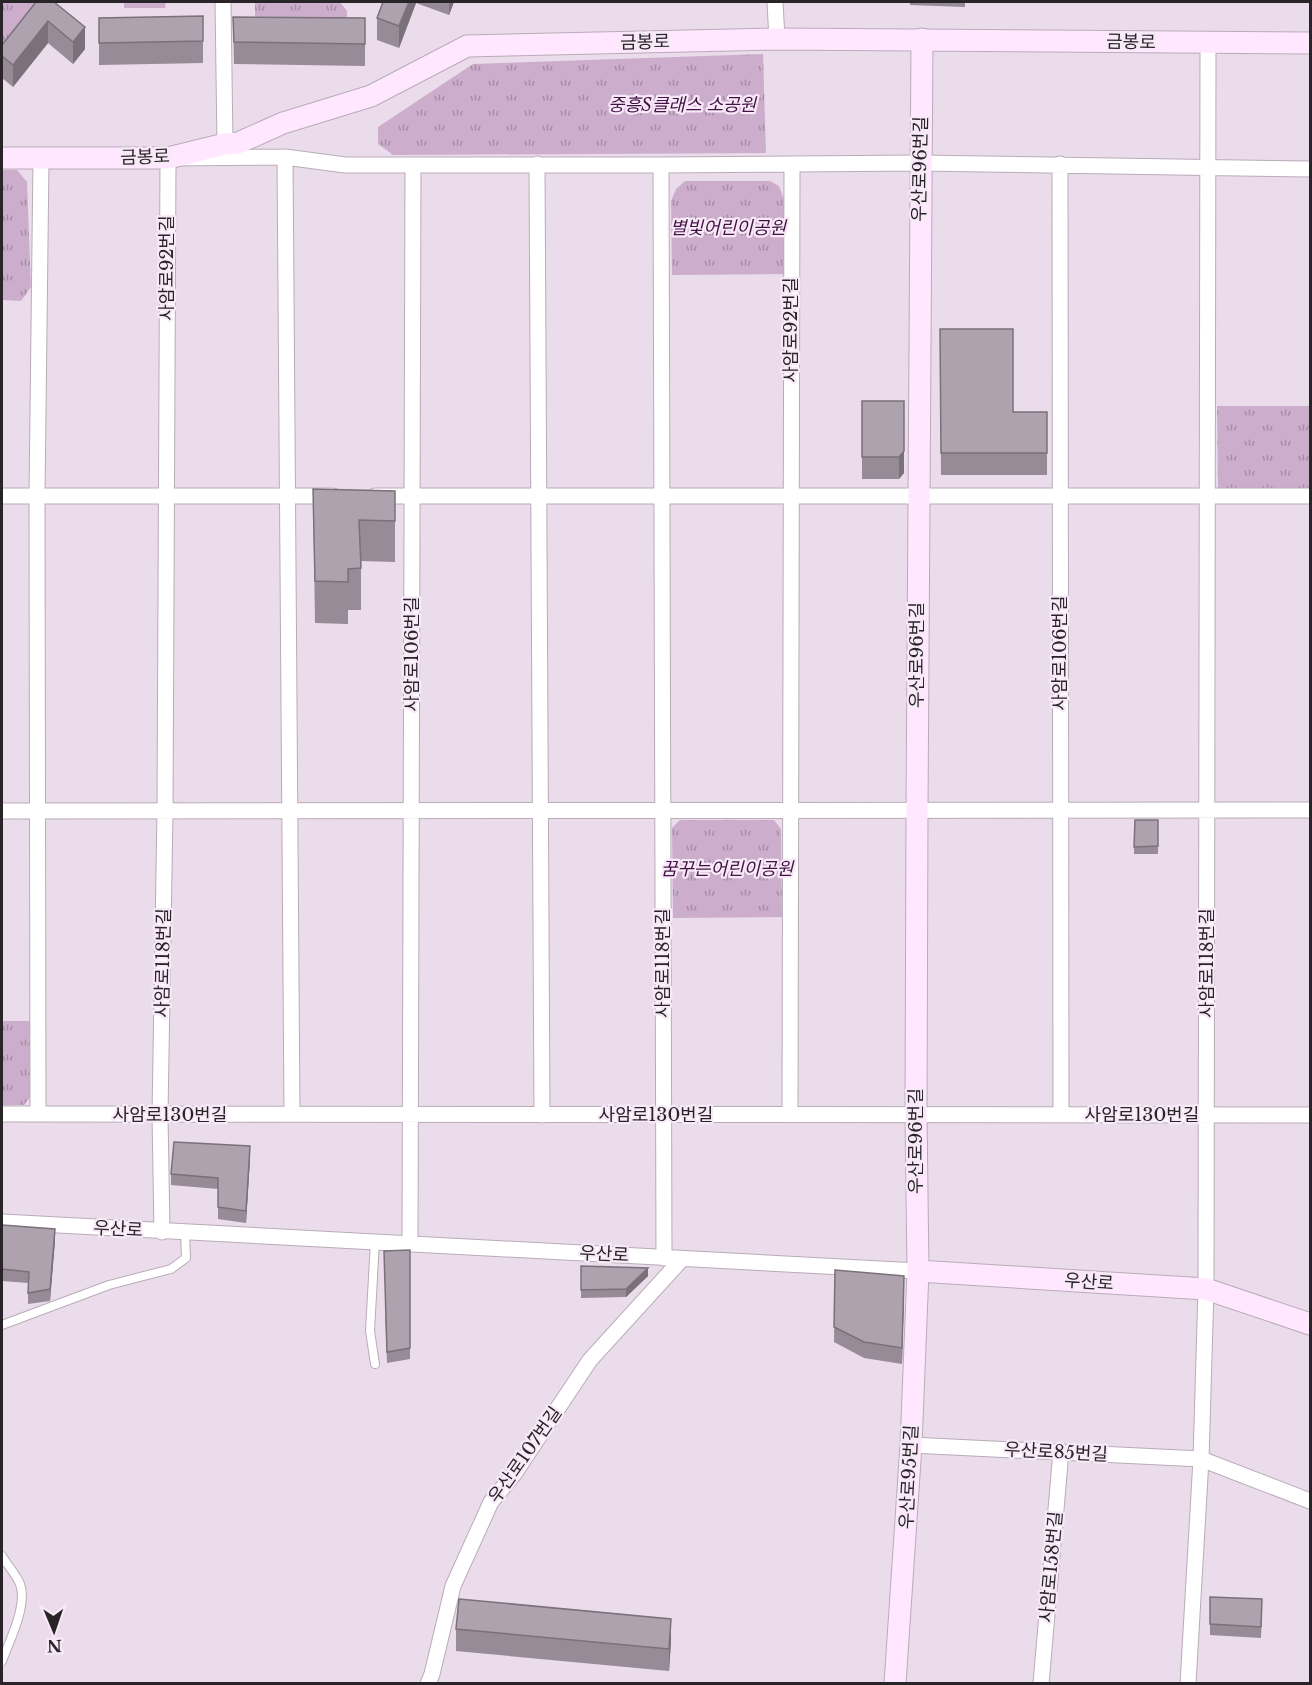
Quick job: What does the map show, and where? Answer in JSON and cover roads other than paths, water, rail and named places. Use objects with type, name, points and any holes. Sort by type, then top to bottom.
[{"type":"street","points":[[223,2],[225,144]]},
{"type":"street","points":[[775,2],[777,39]]},
{"type":"street","name":"금봉로","points":[[2,158],[168,158],[238,143],[283,123],[371,96],[467,46],[777,39],[1311,43]]},
{"type":"street","name":"우산로96번길","points":[[918,1271],[916,811],[922,39]]},
{"type":"street","points":[[1208,43],[1208,810]]},
{"type":"street","points":[[168,158],[285,157],[345,165],[920,163],[1311,169]]},
{"type":"street","points":[[285,157],[292,1114]]},
{"type":"street","name":"사암로92번길","points":[[165,496],[168,158]]},
{"type":"street","points":[[38,1114],[37,496],[40,159]]},
{"type":"street","points":[[537,164],[542,1115]]},
{"type":"street","name":"사암로92번길","points":[[791,496],[792,164]]},
{"type":"street","points":[[1060,164],[1060,496]]},
{"type":"street","points":[[413,165],[413,496]]},
{"type":"street","points":[[661,165],[663,811]]},
{"type":"street","points":[[2,496],[1311,496]]},
{"type":"street","points":[[165,496],[165,811]]},
{"type":"street","name":"사암로106번길","points":[[411,812],[413,496]]},
{"type":"street","points":[[790,1115],[791,496]]},
{"type":"street","name":"사암로106번길","points":[[1060,496],[1060,811]]},
{"type":"street","name":"사암로118번길","points":[[1207,1115],[1208,810]]},
{"type":"street","points":[[2,811],[1311,810]]},
{"type":"street","name":"사암로118번길","points":[[162,1232],[160,1115],[165,811]]},
{"type":"street","name":"사암로118번길","points":[[663,811],[664,1258]]},
{"type":"street","points":[[1060,811],[1060,1115]]},
{"type":"street","points":[[410,1242],[411,812]]},
{"type":"street","name":"사암로130번길","points":[[2,1114],[1311,1115]]},
{"type":"street","points":[[1188,1683],[1201,1459],[1206,1289],[1207,1115]]},
{"type":"street","name":"우산로","points":[[2,1222],[162,1232],[410,1242],[1206,1289],[1311,1324]]},
{"type":"street","name":"우산로107번길","points":[[428,1683],[453,1586],[491,1502],[514,1474],[590,1360],[682,1258]]},
{"type":"street","name":"우산로95번길","points":[[895,1683],[911,1445],[918,1271]]},
{"type":"street","name":"우산로85번길","points":[[911,1445],[1201,1459],[1311,1501]]},
{"type":"street","name":"사암로158번길","points":[[1041,1683],[1061,1451]]},
{"type":"lane","points":[[2,1325],[109,1285],[171,1269],[186,1258],[184,1232]]},
{"type":"lane","points":[[375,1241],[370,1331],[375,1364]]},
{"type":"lane","points":[[2,1556],[20,1584],[22,1596],[15,1629],[2,1661]]},
{"type":"park label","name":"중흥S클래스 소공원","points":[[682,105]]},
{"type":"park label","name":"별빛어린이공원","points":[[728,228]]},
{"type":"park label","name":"꿈꾸는어린이공원","points":[[727,869]]}]
